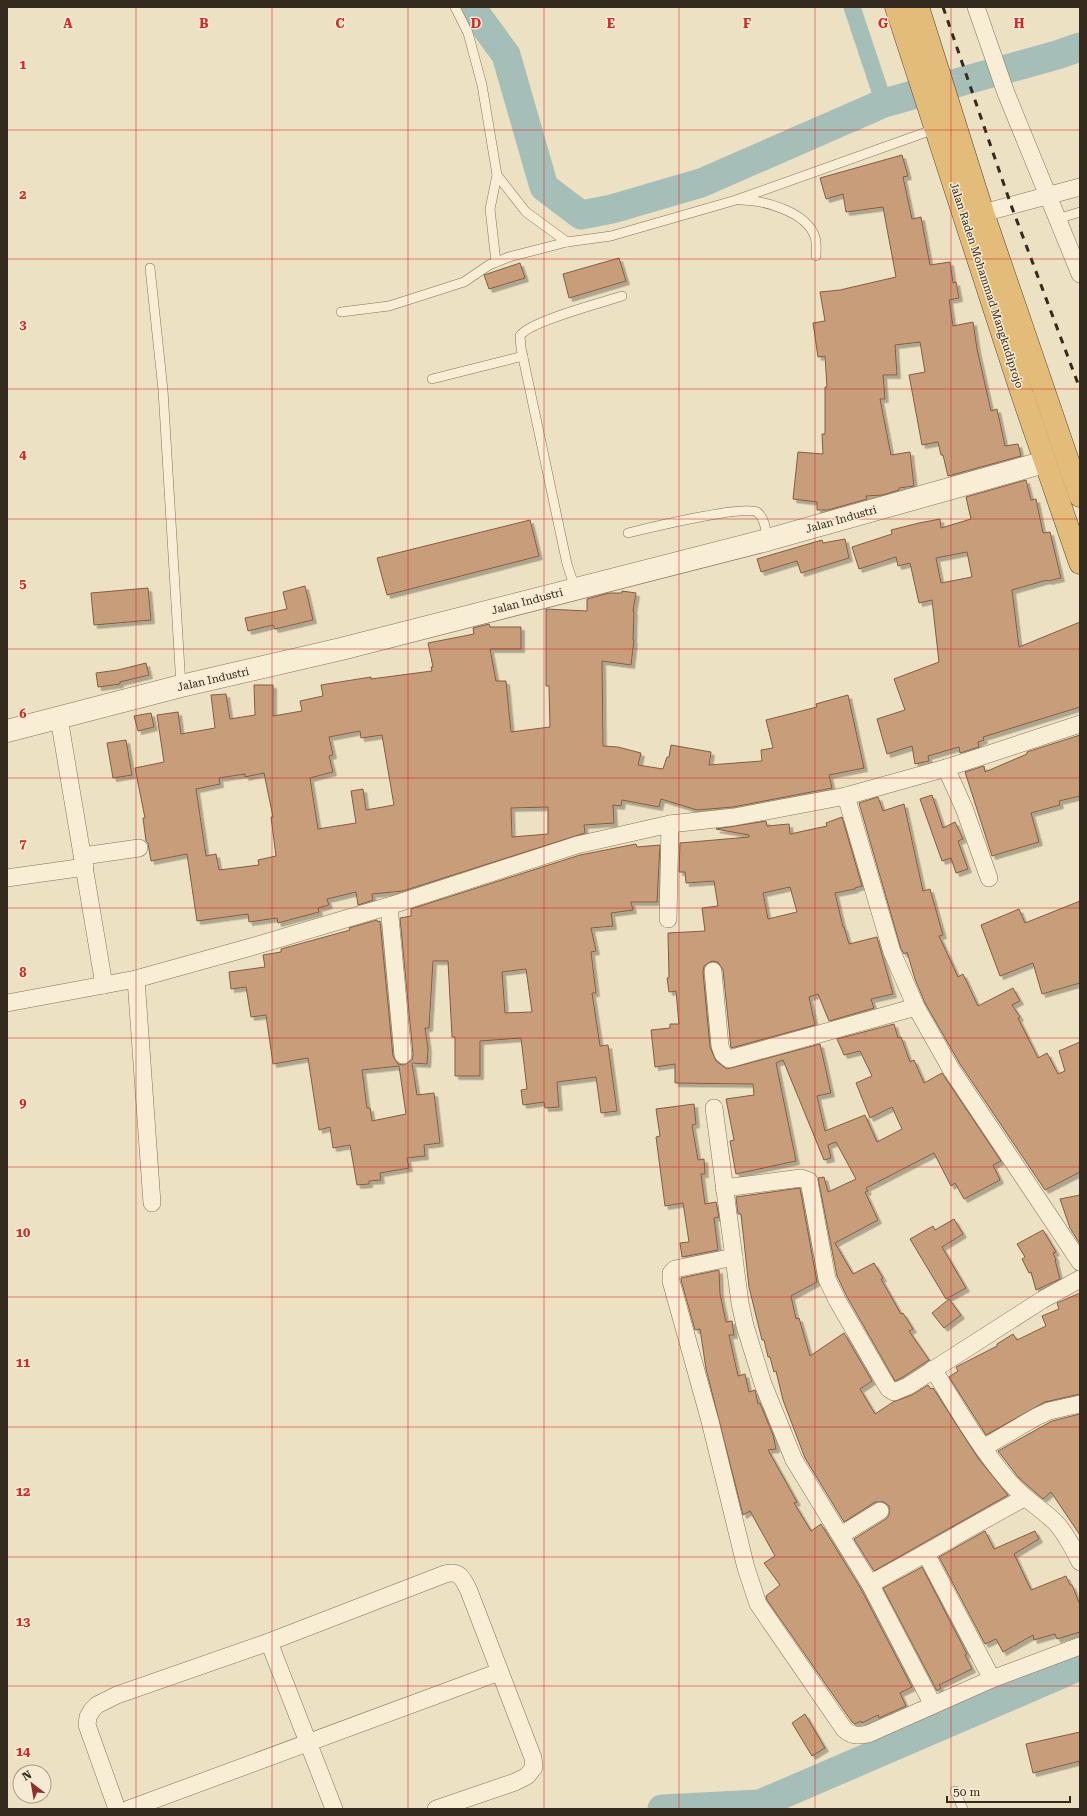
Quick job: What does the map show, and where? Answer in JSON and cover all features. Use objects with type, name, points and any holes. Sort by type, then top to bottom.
[{"type":"highway","name":"Jalan Raden Mohammad Mangkudiprojo","points":[[896,7],[1045,462],[1080,563]]},
{"type":"highway","name":"Jalan Raden Mohammad Mangkudiprojo","points":[[918,7],[953,112],[983,213],[1080,496]]},
{"type":"street","points":[[976,7],[1006,93],[1080,274]]},
{"type":"street","points":[[983,213],[1080,187]]},
{"type":"street","name":"Jalan Industri","points":[[9,728],[59,718],[181,686],[341,649],[767,540],[1045,462]]},
{"type":"street","points":[[59,718],[104,985]]},
{"type":"street","points":[[7,1002],[136,979],[389,906],[578,844],[670,824],[734,817],[846,796],[946,768],[1080,724]]},
{"type":"street","points":[[946,768],[964,808],[989,878]]},
{"type":"street","points":[[846,796],[890,946],[916,1007],[951,1069],[1080,1262]]},
{"type":"street","points":[[668,918],[670,824]]},
{"type":"street","points":[[7,878],[84,862],[139,848]]},
{"type":"street","points":[[389,906],[404,1055]]},
{"type":"street","points":[[713,971],[720,1046],[723,1054],[729,1059],[916,1007]]},
{"type":"street","points":[[136,979],[152,1203]]},
{"type":"street","points":[[714,1108],[724,1188],[745,1326],[763,1384],[799,1470],[841,1535],[870,1584],[933,1705]]},
{"type":"street","points":[[724,1188],[801,1178],[808,1180],[811,1188],[827,1278],[837,1300],[885,1383],[891,1390],[899,1391],[1042,1300],[1080,1279]]},
{"type":"street","points":[[734,1257],[683,1266],[672,1271],[670,1277],[710,1421],[746,1568],[758,1604],[839,1723],[848,1733],[856,1736],[868,1734],[992,1679],[1080,1646]]},
{"type":"street","points":[[933,1369],[983,1448],[1006,1479],[1024,1498],[1054,1522],[1066,1537],[1080,1562]]},
{"type":"street","points":[[983,1448],[1036,1417],[1050,1411],[1080,1404]]},
{"type":"street","points":[[870,1584],[1024,1498]]},
{"type":"street","points":[[841,1535],[880,1511]]},
{"type":"street","points":[[926,1554],[992,1679]]},
{"type":"street","points":[[117,1809],[87,1725],[88,1717],[92,1710],[106,1700],[269,1642],[445,1574],[454,1572],[461,1576],[469,1590],[533,1758],[534,1769],[527,1776],[514,1782],[436,1809]]},
{"type":"street","points":[[269,1642],[334,1809]]},
{"type":"street","points":[[129,1809],[309,1744],[499,1672]]},
{"type":"lane","points":[[455,7],[468,33],[480,77],[497,175],[490,209],[496,262]]},
{"type":"lane","points":[[341,312],[389,306],[464,282],[496,262],[509,257],[567,242],[611,236],[736,200],[875,149],[933,123]]},
{"type":"lane","points":[[497,175],[526,212],[567,242]]},
{"type":"lane","points":[[736,200],[754,200],[771,204],[798,218],[806,224],[815,237],[816,256]]},
{"type":"lane","points":[[1057,219],[1080,212]]},
{"type":"lane","points":[[150,268],[163,390],[181,686]]},
{"type":"lane","points":[[575,588],[567,564],[520,336],[526,329],[546,321],[622,296]]},
{"type":"lane","points":[[432,379],[523,356]]},
{"type":"lane","points":[[628,532],[750,510],[756,512],[763,519],[767,540]]},
{"type":"lane","points":[[955,1791],[963,1809]]},
{"type":"building","points":[[902,155],[908,176],[903,177],[912,219],[921,217],[930,265],[950,262],[953,283],[956,282],[959,298],[949,300],[953,326],[973,322],[977,349],[991,411],[997,409],[1005,446],[1018,444],[1021,456],[948,476],[938,442],[922,445],[909,375],[925,372],[920,342],[895,345],[897,375],[883,375],[885,399],[880,399],[891,455],[910,452],[914,486],[899,488],[899,490],[883,495],[866,496],[867,499],[828,510],[817,510],[817,502],[793,499],[798,452],[823,454],[822,434],[825,434],[825,387],[827,387],[825,356],[818,357],[813,323],[825,321],[820,292],[840,290],[896,277],[883,207],[846,212],[843,194],[826,199],[820,178]]},
{"type":"building","points":[[619,258],[626,281],[569,298],[563,274]]},
{"type":"building","points":[[520,263],[525,278],[489,289],[484,275]]},
{"type":"building","points":[[1026,480],[1031,500],[1036,499],[1043,533],[1050,532],[1061,578],[1047,580],[1012,590],[1019,647],[1080,622],[1080,707],[983,737],[984,740],[978,742],[979,747],[960,753],[959,747],[928,756],[929,761],[915,764],[912,746],[887,754],[877,719],[905,710],[894,679],[939,662],[932,600],[919,603],[910,563],[898,566],[896,557],[859,569],[852,547],[892,534],[891,530],[919,523],[940,519],[941,528],[971,519],[966,497]],"holes":[[[967,552],[972,577],[941,583],[936,558]]]},
{"type":"building","points":[[530,520],[539,556],[387,595],[377,558]]},
{"type":"building","points":[[845,539],[849,558],[801,573],[797,561],[761,572],[757,559],[822,540],[823,543]]},
{"type":"building","points":[[305,586],[313,620],[275,629],[273,625],[248,631],[245,618],[287,609],[283,592]]},
{"type":"building","points":[[148,588],[151,620],[94,625],[91,593]]},
{"type":"building","points":[[622,591],[636,593],[633,611],[634,640],[631,665],[602,661],[603,746],[618,747],[641,753],[638,765],[663,769],[667,757],[669,757],[671,745],[711,752],[709,765],[762,761],[761,750],[773,748],[766,720],[817,707],[816,704],[848,695],[864,768],[829,775],[832,788],[733,807],[697,810],[661,799],[659,807],[622,800],[621,806],[613,805],[614,823],[584,825],[585,833],[403,891],[372,894],[373,900],[358,905],[356,892],[327,899],[329,905],[318,908],[319,912],[278,923],[277,918],[249,922],[248,914],[197,921],[187,854],[151,861],[148,843],[146,841],[143,818],[145,818],[135,768],[164,762],[157,715],[178,712],[181,734],[215,728],[211,695],[226,694],[230,719],[255,715],[254,685],[273,685],[273,716],[302,711],[300,701],[323,696],[321,685],[371,677],[371,679],[432,671],[431,667],[433,667],[428,643],[474,634],[473,628],[489,624],[490,627],[521,627],[521,649],[490,649],[496,681],[506,681],[511,732],[550,727],[549,686],[546,686],[546,609],[587,611],[587,599],[609,593],[622,593]],"holes":[[[360,731],[361,738],[382,735],[394,805],[366,810],[363,789],[351,791],[356,823],[318,829],[310,778],[333,772],[329,756],[333,755],[329,737]],[[264,773],[273,817],[271,817],[276,856],[258,860],[259,865],[219,870],[216,854],[206,856],[196,789],[220,784],[219,778],[245,774],[245,777]],[[548,807],[548,834],[512,837],[511,808]]]},
{"type":"building","points":[[146,663],[149,675],[120,682],[120,684],[98,687],[96,673],[118,670]]},
{"type":"building","points":[[151,713],[154,727],[138,731],[134,716]]},
{"type":"building","points":[[1080,735],[1080,796],[1059,801],[1060,805],[1031,813],[1039,842],[992,856],[965,772],[984,766],[985,772],[1027,754],[1027,752]]},
{"type":"building","points":[[126,740],[132,775],[113,778],[107,743]]},
{"type":"building","points":[[932,795],[943,828],[955,822],[963,839],[958,841],[968,869],[956,873],[951,858],[942,861],[920,799]]},
{"type":"building","points":[[878,797],[883,811],[904,804],[923,891],[930,889],[943,935],[939,936],[958,977],[963,974],[978,1006],[1013,988],[1020,1001],[1012,1005],[1020,1017],[1018,1018],[1038,1058],[1047,1053],[1058,1074],[1065,1071],[1059,1051],[1080,1042],[1080,1172],[1045,1190],[960,1064],[925,1003],[915,979],[907,952],[904,954],[901,949],[859,803]]},
{"type":"building","points":[[842,817],[862,886],[835,893],[843,927],[849,944],[877,937],[893,994],[871,999],[874,1008],[829,1021],[818,994],[809,997],[815,1025],[731,1048],[723,970],[718,962],[712,961],[704,966],[703,972],[710,1047],[716,1061],[727,1069],[820,1044],[831,1093],[817,1096],[825,1131],[865,1115],[877,1142],[902,1129],[892,1107],[870,1118],[856,1083],[872,1076],[860,1051],[844,1055],[837,1039],[894,1024],[898,1038],[901,1037],[910,1062],[914,1060],[924,1083],[942,1073],[1001,1161],[993,1165],[1000,1180],[964,1199],[955,1183],[951,1186],[934,1153],[866,1188],[868,1191],[865,1192],[878,1220],[835,1243],[853,1274],[874,1263],[883,1278],[881,1279],[901,1314],[903,1313],[913,1329],[909,1331],[929,1360],[895,1381],[846,1295],[837,1276],[818,1178],[824,1177],[828,1192],[856,1179],[836,1142],[828,1145],[831,1158],[824,1160],[783,1060],[776,1063],[796,1161],[736,1174],[730,1141],[734,1140],[726,1099],[754,1095],[753,1084],[675,1083],[675,1064],[655,1067],[651,1030],[670,1028],[670,1024],[679,1024],[676,991],[669,992],[667,978],[669,978],[668,933],[705,931],[702,908],[718,906],[714,881],[686,883],[685,872],[679,872],[680,843],[749,837],[749,835],[716,829],[766,821],[767,826],[789,824],[790,834],[827,826],[826,823]],"holes":[[[790,887],[797,912],[768,919],[763,893]]]},
{"type":"building","points":[[636,844],[637,847],[660,845],[657,902],[631,902],[633,910],[611,913],[613,926],[591,928],[596,951],[591,952],[596,993],[592,993],[600,1046],[608,1045],[617,1111],[601,1113],[596,1077],[557,1082],[559,1107],[545,1108],[544,1102],[523,1105],[521,1090],[527,1089],[521,1038],[480,1041],[480,1076],[455,1076],[455,1037],[452,1037],[448,961],[433,961],[429,1028],[425,1028],[428,1049],[427,1064],[412,1063],[417,1095],[434,1093],[440,1143],[424,1145],[425,1156],[407,1158],[409,1168],[380,1173],[381,1180],[369,1181],[369,1184],[357,1185],[350,1145],[333,1148],[330,1127],[319,1130],[308,1058],[273,1064],[266,1015],[251,1017],[246,987],[231,989],[229,972],[265,967],[263,955],[281,952],[281,949],[350,930],[349,928],[377,920],[378,922],[380,921],[393,1056],[398,1064],[404,1065],[412,1060],[413,1054],[400,918],[411,916],[411,909],[580,855]],"holes":[[[526,969],[532,1012],[505,1013],[502,972]],[[399,1066],[406,1114],[372,1121],[370,1108],[367,1108],[362,1070]]]},
{"type":"building","points":[[1080,901],[1080,983],[1042,994],[1033,963],[1000,976],[981,925],[1019,909],[1025,923]]},
{"type":"building","points":[[694,1104],[696,1124],[692,1125],[698,1160],[704,1159],[705,1174],[701,1174],[705,1204],[716,1202],[719,1217],[714,1218],[718,1250],[682,1257],[680,1243],[689,1242],[683,1203],[665,1206],[656,1137],[660,1136],[656,1109]]},
{"type":"building","points":[[800,1188],[817,1282],[791,1296],[796,1319],[799,1318],[810,1356],[844,1333],[872,1381],[860,1389],[875,1414],[893,1402],[912,1395],[928,1385],[931,1389],[933,1388],[978,1458],[1008,1495],[874,1571],[854,1539],[886,1519],[889,1515],[889,1506],[884,1502],[875,1502],[844,1522],[805,1458],[783,1400],[776,1371],[774,1372],[770,1357],[768,1357],[764,1340],[762,1340],[749,1287],[741,1214],[738,1214],[736,1197]]},
{"type":"building","points":[[1080,1195],[1080,1244],[1070,1228],[1060,1199]]},
{"type":"building","points":[[954,1219],[963,1234],[942,1247],[966,1288],[946,1299],[910,1239],[933,1226],[935,1230]]},
{"type":"building","points":[[1043,1230],[1056,1252],[1053,1253],[1060,1279],[1036,1290],[1031,1272],[1029,1273],[1022,1259],[1025,1257],[1017,1244]]},
{"type":"building","points":[[719,1270],[720,1294],[726,1322],[732,1321],[734,1335],[729,1335],[738,1376],[745,1374],[749,1392],[755,1390],[758,1404],[760,1403],[773,1435],[776,1449],[768,1450],[797,1502],[794,1503],[811,1531],[821,1524],[861,1589],[912,1687],[900,1693],[906,1706],[879,1718],[878,1715],[862,1723],[861,1721],[855,1724],[852,1722],[767,1600],[766,1596],[780,1585],[764,1563],[775,1556],[750,1511],[743,1515],[706,1369],[700,1329],[695,1330],[681,1280],[681,1278]]},
{"type":"building","points":[[1080,1293],[1080,1394],[1045,1402],[986,1435],[949,1377],[958,1371],[956,1367],[997,1346],[997,1344],[1013,1334],[1017,1340],[1046,1326],[1042,1316],[1059,1309],[1057,1303]]},
{"type":"building","points":[[949,1299],[961,1315],[944,1328],[932,1313]]},
{"type":"building","points":[[1080,1414],[1080,1535],[1051,1492],[1043,1499],[1019,1478],[998,1451],[1052,1421]]},
{"type":"building","points":[[985,1531],[994,1549],[1035,1531],[1039,1539],[1014,1554],[1031,1590],[1066,1576],[1070,1585],[1072,1585],[1080,1605],[1080,1632],[1057,1639],[1055,1634],[1034,1640],[1033,1635],[1003,1652],[996,1639],[985,1644],[939,1557]]},
{"type":"building","points":[[922,1567],[967,1654],[965,1655],[972,1669],[939,1685],[941,1688],[937,1691],[883,1588]]},
{"type":"building","points":[[805,1714],[825,1748],[812,1756],[792,1723]]},
{"type":"building","points":[[1080,1732],[1080,1761],[1033,1773],[1026,1744]]},
{"type":"waterway","points":[[471,7],[506,55],[544,187],[581,215],[612,209],[701,183],[884,103],[1057,55],[1080,47]]},
{"type":"waterway","points":[[852,7],[884,103]]},
{"type":"waterway","points":[[662,1809],[760,1804],[1080,1666]]},
{"type":"railway","points":[[943,7],[1011,205],[1080,389]]}]
